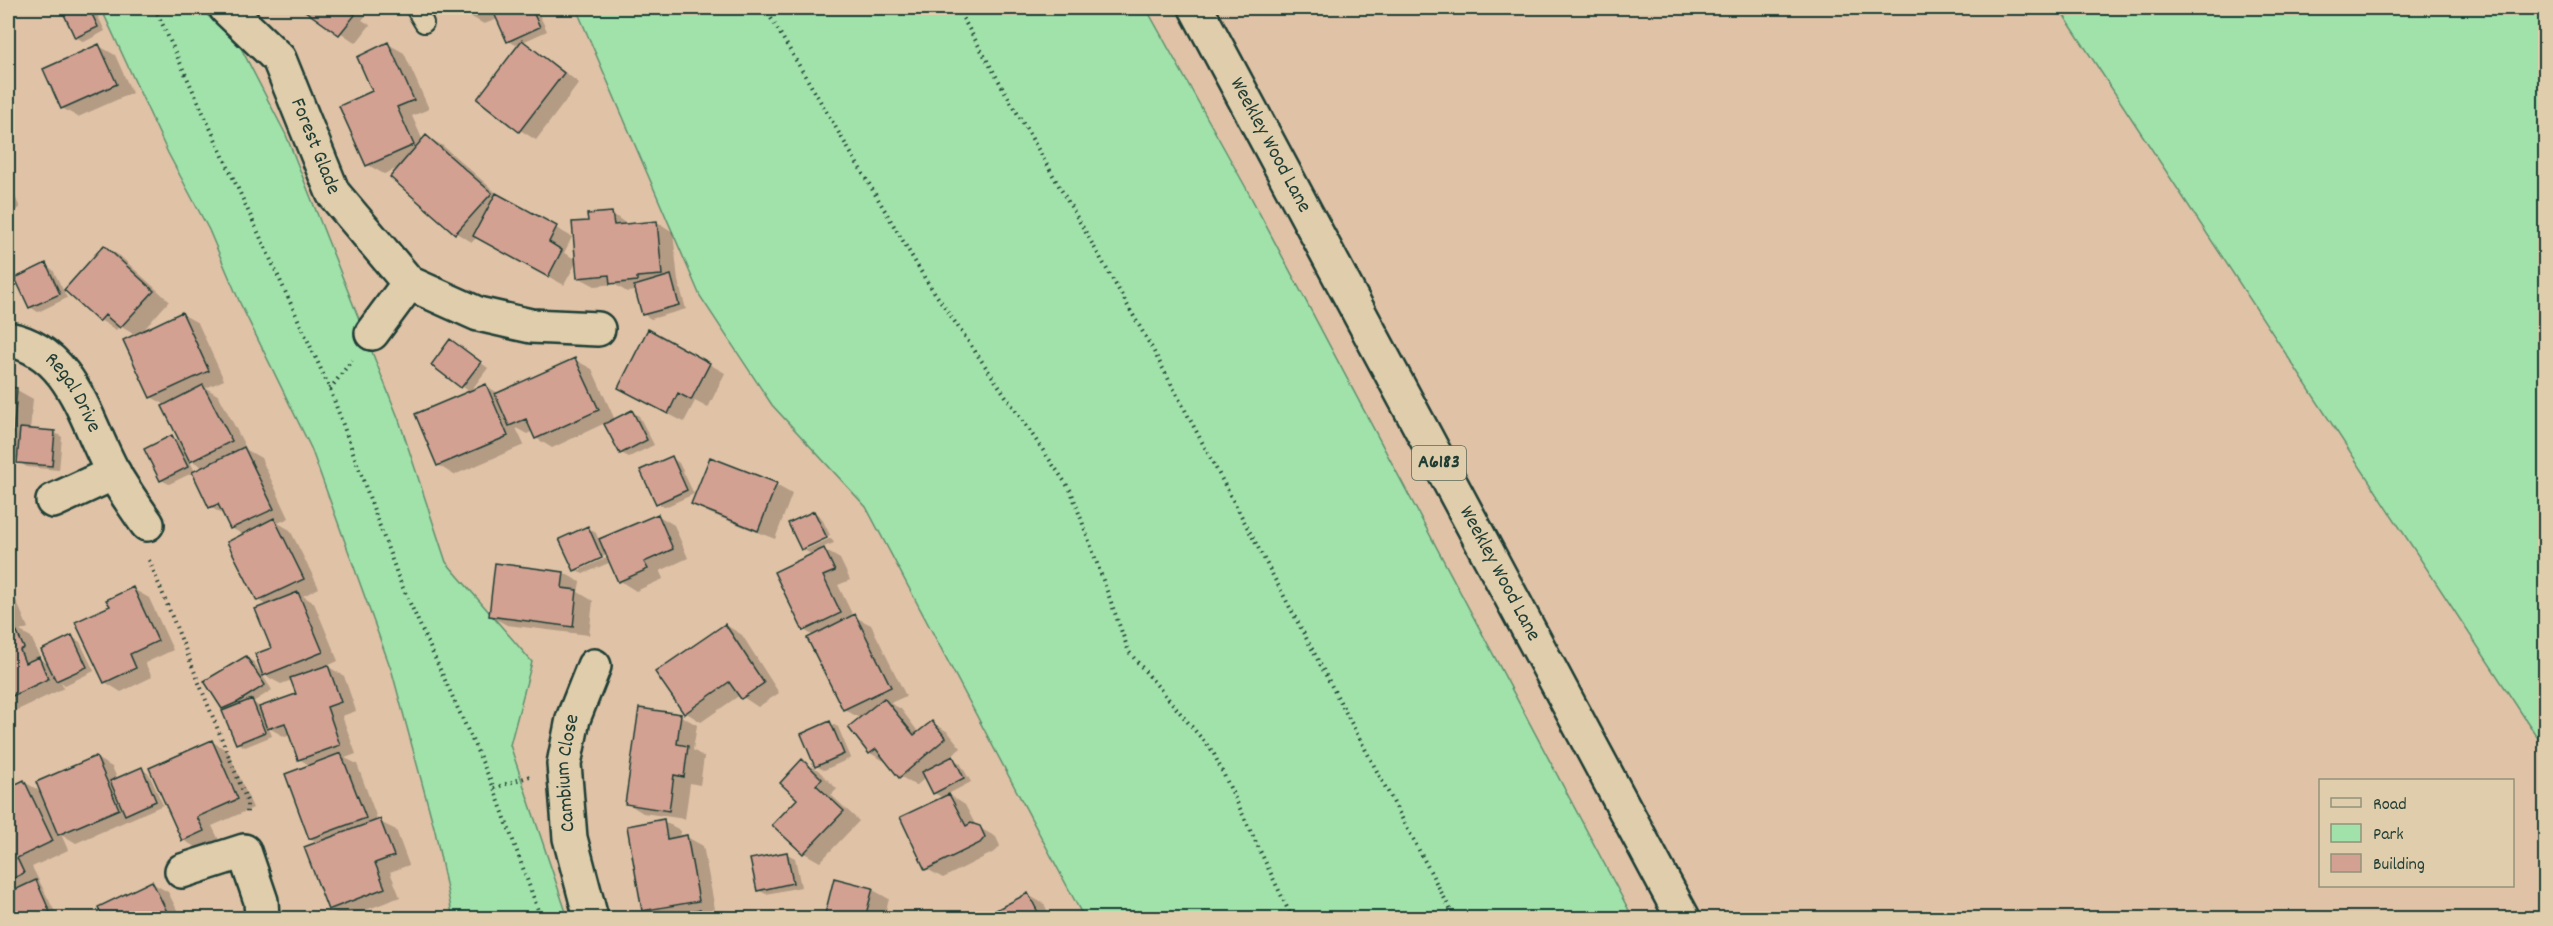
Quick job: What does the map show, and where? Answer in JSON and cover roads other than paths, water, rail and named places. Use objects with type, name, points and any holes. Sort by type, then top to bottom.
[{"type":"street","name":"Forest Glade","points":[[226,8],[279,59],[333,193],[409,283],[478,314],[531,326],[598,329]]},
{"type":"street","name":"Weekley Wood Lane","points":[[1196,8],[1683,918]]},
{"type":"street","points":[[372,333],[409,283]]},
{"type":"street","name":"Regal Drive","points":[[8,339],[27,343],[51,358],[75,391],[114,473],[147,524]]},
{"type":"street","points":[[53,501],[114,473]]},
{"type":"street","name":"Cambium Close","points":[[591,918],[570,838],[564,764],[573,719],[594,666]]},
{"type":"street","points":[[182,871],[244,851],[261,901],[262,918]]}]
